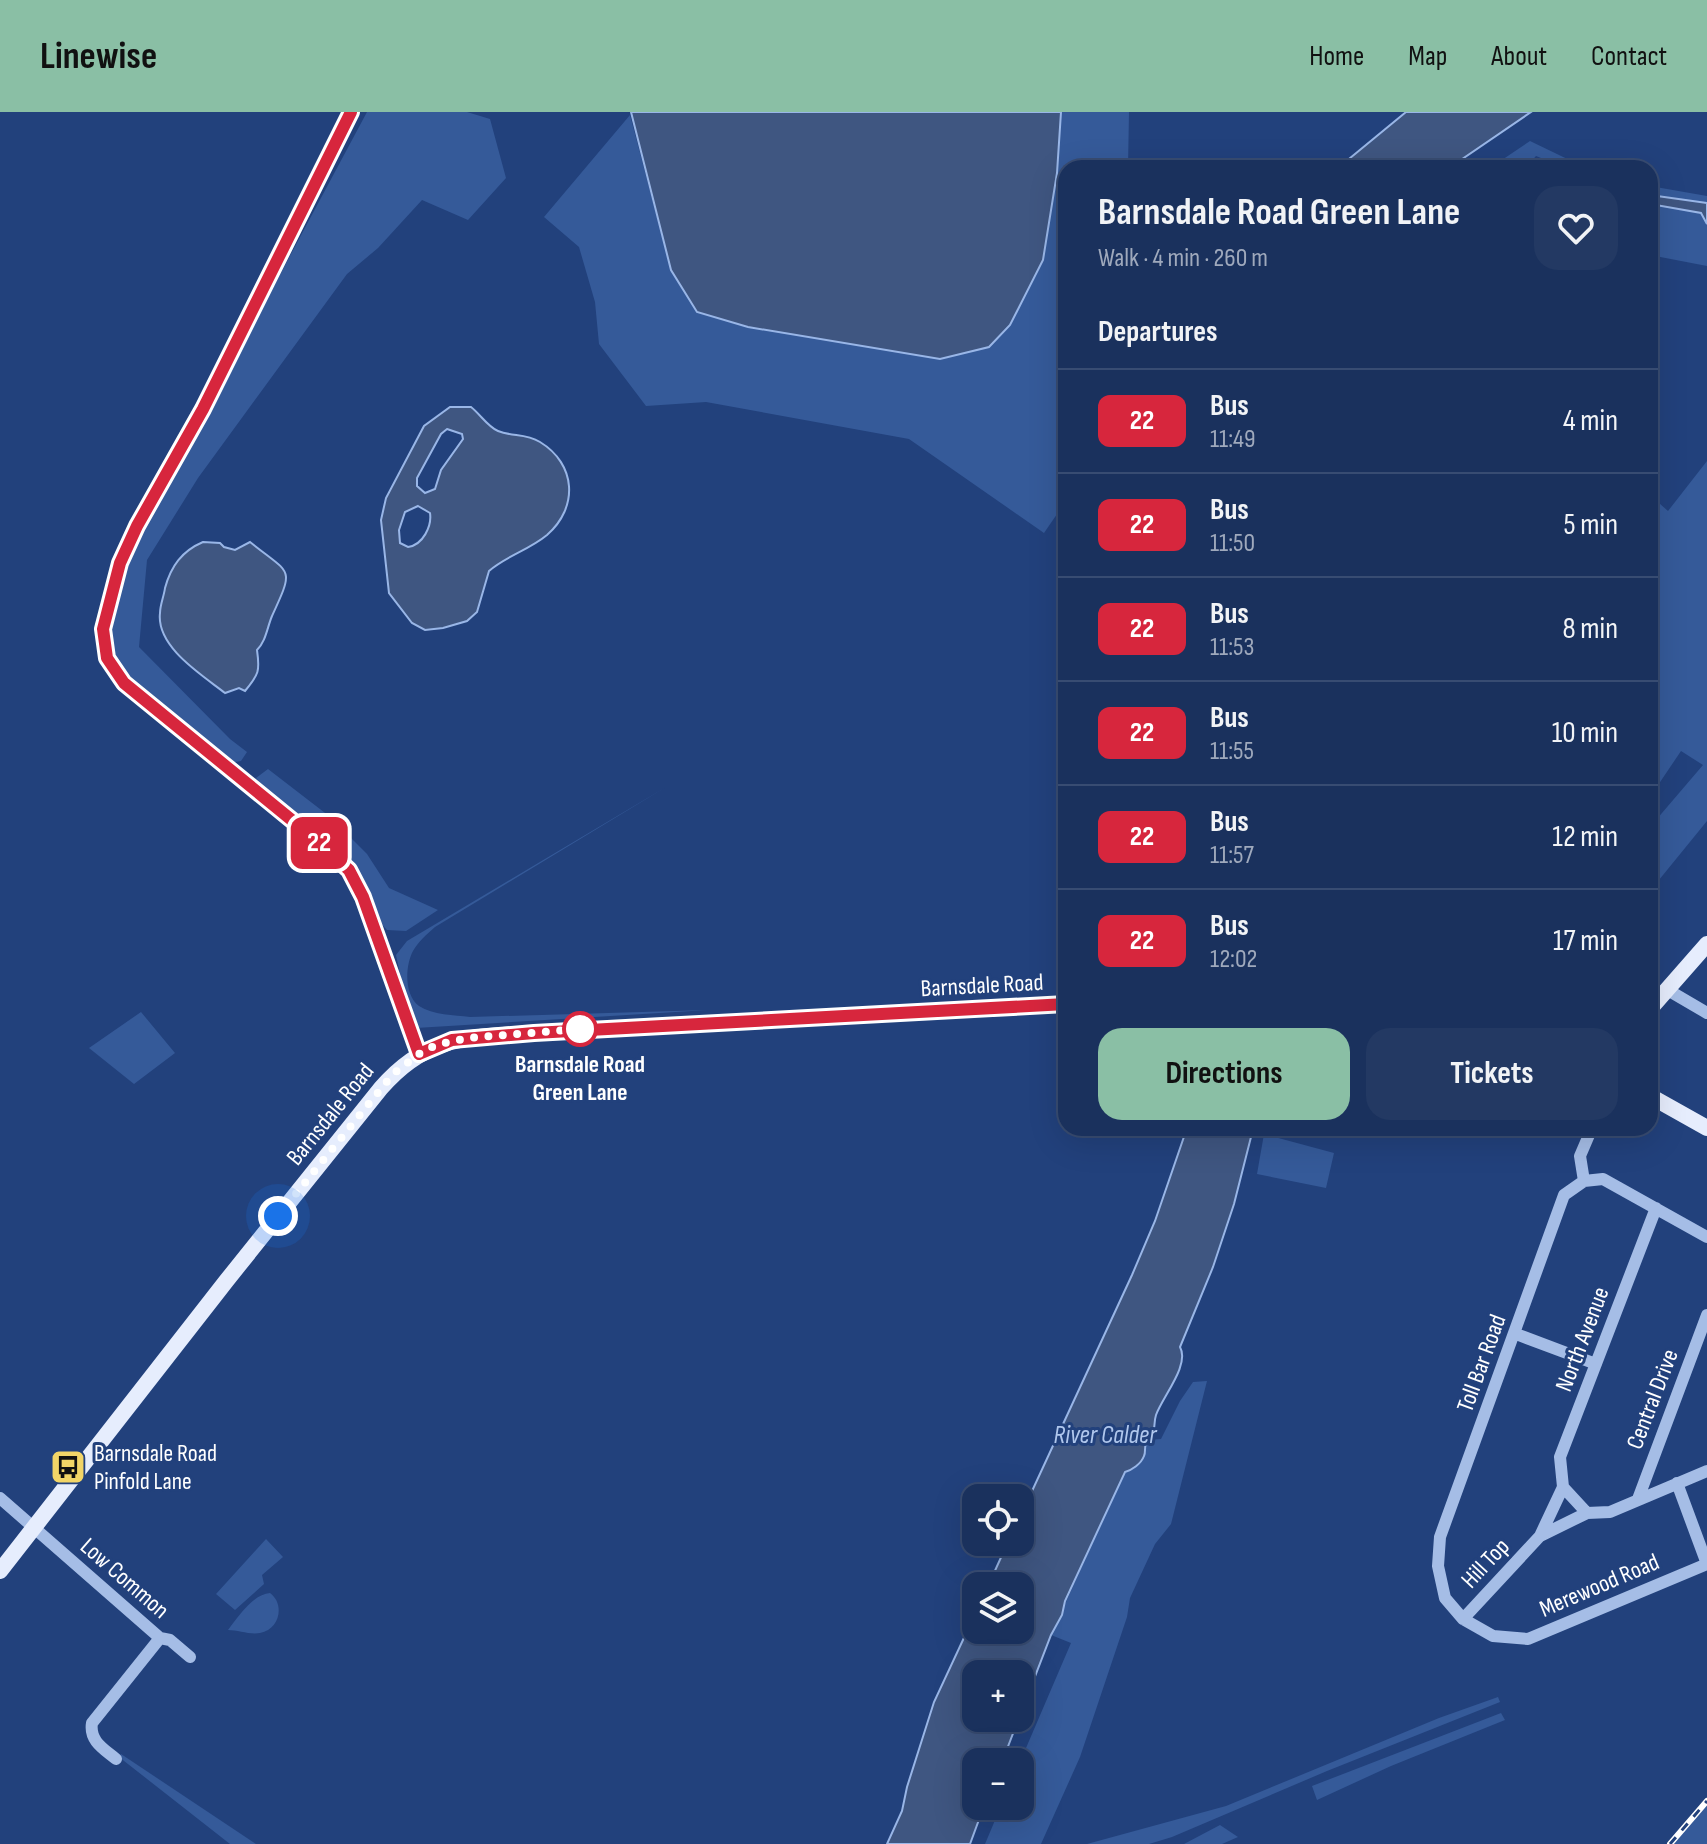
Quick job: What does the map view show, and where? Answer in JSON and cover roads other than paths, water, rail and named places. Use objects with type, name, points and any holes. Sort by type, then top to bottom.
[{"type":"main road","points":[[1658,999],[1707,944]]},
{"type":"main road","name":"Barnsdale Road","points":[[0,1571],[381,1088],[401,1066],[419,1054],[452,1040],[508,1035],[1058,1004]]},
{"type":"main road","points":[[1658,1100],[1707,1128]]},
{"type":"street","points":[[351,112],[203,409],[127,545],[106,612],[104,646],[107,658],[124,683],[349,870],[363,897],[419,1054]]},
{"type":"street","points":[[1666,989],[1707,1013]]},
{"type":"street","points":[[1589,1136],[1580,1156],[1584,1181],[1603,1179],[1707,1237]]},
{"type":"street","name":"Toll Bar Road","points":[[1463,1619],[1445,1598],[1438,1566],[1440,1537],[1564,1195],[1584,1181]]},
{"type":"street","name":"North Avenue","points":[[1563,1487],[1560,1457],[1656,1208]]},
{"type":"street","name":"Central Drive","points":[[1638,1499],[1707,1315]]},
{"type":"street","points":[[1516,1334],[1596,1364]]},
{"type":"street","name":"Hill Top","points":[[1540,1536],[1587,1513],[1610,1512],[1707,1471]]},
{"type":"street","points":[[1677,1483],[1707,1564]]},
{"type":"street","points":[[1563,1487],[1587,1513]]},
{"type":"street","name":"Hill Top","points":[[1463,1619],[1540,1536],[1563,1487]]},
{"type":"street","name":"Low Common","points":[[0,1498],[160,1638],[170,1640],[190,1657]]},
{"type":"street","name":"Merewood Road","points":[[1463,1619],[1493,1636],[1528,1639],[1707,1564]]},
{"type":"street","points":[[116,1759],[94,1740],[92,1723],[160,1638]]},
{"type":"water","points":[[631,112],[1061,112],[1057,173],[1043,260],[1010,325],[989,347],[940,359],[748,327],[697,312],[671,270]]},
{"type":"water","points":[[1406,112],[1531,112],[1461,160],[1348,160]]},
{"type":"water","points":[[1658,196],[1707,203],[1707,224],[1701,213],[1658,205]]},
{"type":"water","points":[[450,407],[471,407],[494,429],[535,439],[552,451],[561,462],[569,486],[564,512],[547,535],[489,571],[477,612],[467,621],[425,630],[412,623],[389,593],[381,520],[386,498],[424,426]],"holes":[[[447,429],[462,434],[463,439],[441,470],[435,489],[425,493],[417,486],[417,478],[441,434]],[[418,506],[430,513],[430,524],[422,539],[408,547],[400,543],[399,530],[405,512]]]},
{"type":"water","points":[[203,542],[220,543],[235,550],[250,542],[274,560],[285,573],[284,588],[257,650],[257,672],[245,691],[239,688],[225,693],[205,678],[173,649],[161,625],[161,607],[171,573],[183,555]]},
{"type":"water","name":"River Calder","points":[[1184,1136],[1252,1136],[1213,1267],[1180,1347],[1179,1371],[1156,1415],[1154,1431],[1145,1447],[1143,1459],[1125,1472],[1065,1601],[1034,1679],[1034,1660],[962,1660],[962,1732],[1014,1732],[1007,1748],[962,1748],[962,1820],[979,1820],[970,1844],[887,1844],[902,1811],[934,1702],[962,1642],[1034,1644],[1034,1572],[994,1572],[1002,1556],[1034,1556],[1034,1487],[1132,1275],[1155,1221]]},
{"type":"railway","points":[[1670,1844],[1707,1801]]},
{"type":"place","name":"Barnsdale Road Green Lane","points":[[580,1029]]},
{"type":"place","name":"Barnsdale Road Pinfold Lane","points":[[68,1467]]}]
